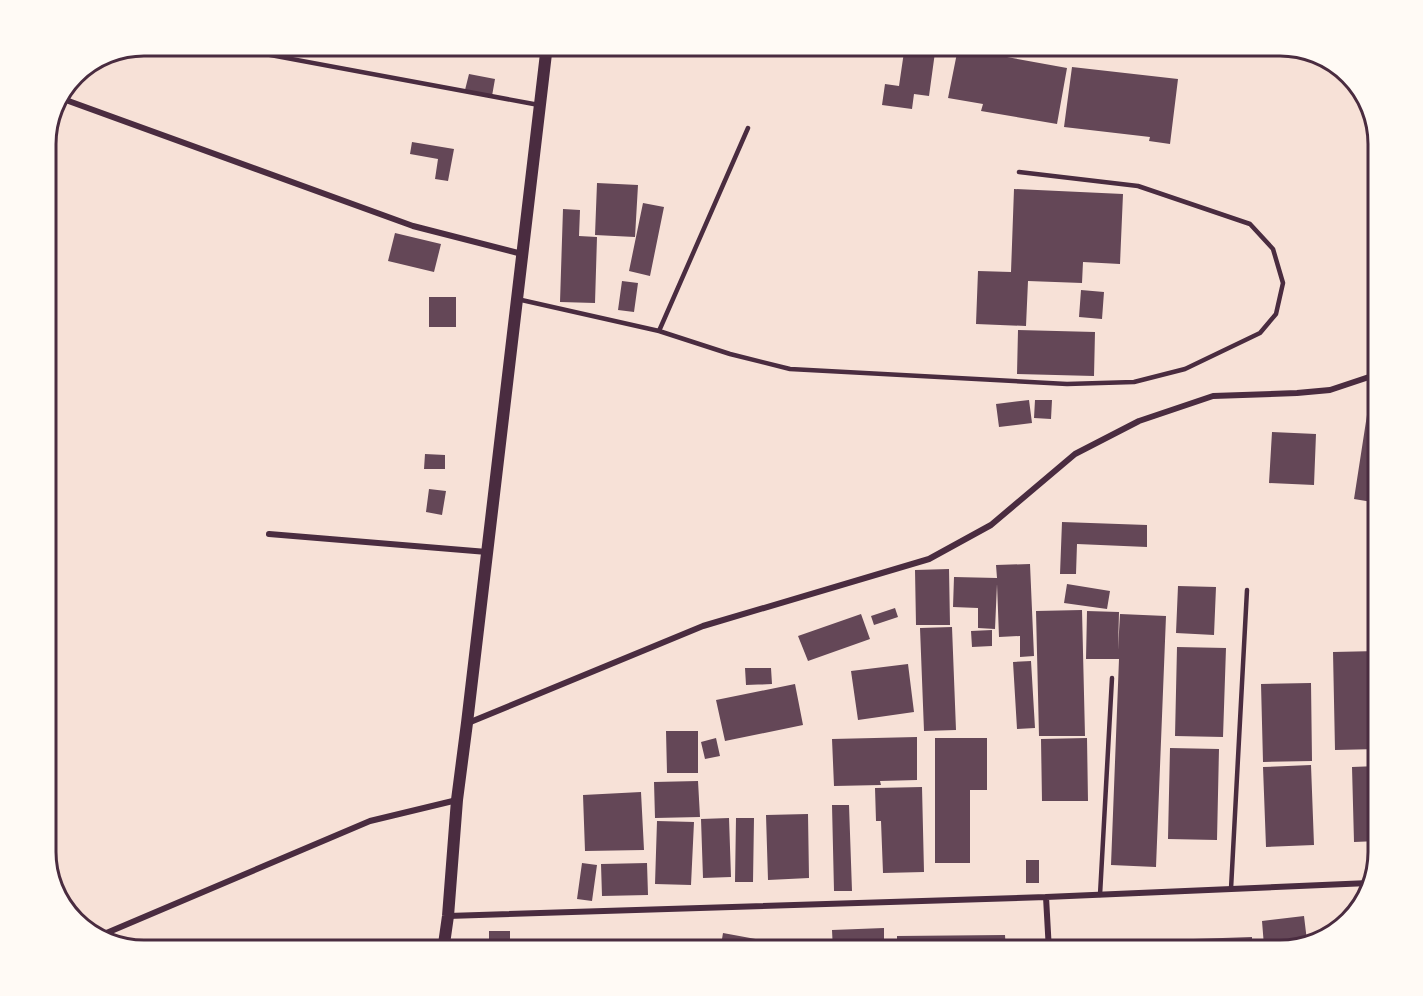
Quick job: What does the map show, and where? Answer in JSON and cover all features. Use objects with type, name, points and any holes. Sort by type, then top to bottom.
[{"type":"main road","points":[[445,940],[457,800],[546,56]]},
{"type":"street","points":[[68,101],[413,226],[523,254]]},
{"type":"street","points":[[467,723],[703,626],[929,559],[991,525],[1075,454],[1139,421],[1213,396],[1330,390],[1368,377]]},
{"type":"street","points":[[269,534],[487,552]]},
{"type":"street","points":[[108,932],[370,821],[457,800]]},
{"type":"street","points":[[448,916],[1046,897],[1361,883]]},
{"type":"street","points":[[1046,897],[1048,940]]},
{"type":"lane","points":[[275,56],[540,105]]},
{"type":"lane","points":[[659,331],[748,128]]},
{"type":"lane","points":[[517,299],[659,331],[730,354],[790,369],[1067,384],[1134,382],[1185,369],[1260,333],[1276,314],[1283,283],[1273,249],[1250,224],[1138,186],[1019,172]]},
{"type":"lane","points":[[1231,889],[1247,590]]},
{"type":"lane","points":[[1100,895],[1112,678]]},
{"type":"building","points":[[903,56],[934,56],[929,96],[914,94],[912,109],[882,105],[885,84],[899,86]]},
{"type":"building","points":[[956,56],[1002,56],[1067,68],[1057,124],[981,111],[983,104],[948,98]]},
{"type":"building","points":[[1072,67],[1178,79],[1170,144],[1149,141],[1150,137],[1064,127]]},
{"type":"building","points":[[469,74],[495,79],[492,96],[465,90]]},
{"type":"building","points":[[412,142],[454,149],[448,181],[435,179],[438,159],[410,154]]},
{"type":"building","points":[[597,183],[638,185],[635,237],[595,235]]},
{"type":"building","points":[[1014,189],[1123,194],[1120,264],[1083,262],[1082,283],[1028,281],[1026,326],[976,324],[978,271],[1011,272]]},
{"type":"building","points":[[643,203],[664,207],[650,276],[629,271]]},
{"type":"building","points":[[563,209],[580,210],[579,236],[597,237],[595,303],[560,302]]},
{"type":"building","points":[[395,233],[441,244],[434,272],[388,261]]},
{"type":"building","points":[[622,281],[638,283],[634,312],[618,310]]},
{"type":"building","points":[[1081,290],[1104,292],[1102,319],[1079,317]]},
{"type":"building","points":[[429,297],[456,297],[456,327],[429,327]]},
{"type":"building","points":[[1018,330],[1095,332],[1094,376],[1017,374]]},
{"type":"building","points":[[1029,400],[1032,423],[999,427],[996,404]]},
{"type":"building","points":[[1035,400],[1052,400],[1051,419],[1034,418]]},
{"type":"building","points":[[1368,408],[1368,501],[1354,499]]},
{"type":"building","points":[[1272,432],[1316,434],[1314,485],[1269,483]]},
{"type":"building","points":[[425,454],[445,455],[445,469],[424,469]]},
{"type":"building","points":[[429,489],[446,491],[442,515],[426,512]]},
{"type":"building","points":[[1062,522],[1147,525],[1147,547],[1077,544],[1076,574],[1060,574]]},
{"type":"building","points":[[1030,564],[1034,656],[1020,657],[1020,636],[999,637],[997,584],[995,629],[978,628],[978,608],[953,607],[954,577],[997,578],[996,565]]},
{"type":"building","points":[[949,569],[950,625],[916,625],[915,570]]},
{"type":"building","points":[[1067,584],[1110,591],[1107,609],[1064,603]]},
{"type":"building","points":[[1178,586],[1216,587],[1214,635],[1176,633]]},
{"type":"building","points":[[895,608],[898,617],[874,625],[871,616]]},
{"type":"building","points":[[1082,610],[1085,736],[1039,736],[1036,611]]},
{"type":"building","points":[[1087,611],[1119,612],[1118,650],[1120,614],[1166,616],[1156,867],[1111,865],[1119,659],[1086,659]]},
{"type":"building","points":[[861,614],[870,639],[808,661],[798,636]]},
{"type":"building","points":[[952,627],[956,730],[924,731],[920,628]]},
{"type":"building","points":[[992,630],[992,646],[972,647],[971,631]]},
{"type":"building","points":[[1177,647],[1226,648],[1223,737],[1175,736]]},
{"type":"building","points":[[1368,651],[1368,749],[1335,750],[1333,652]]},
{"type":"building","points":[[1031,661],[1035,728],[1017,729],[1013,662]]},
{"type":"building","points":[[908,664],[914,712],[858,720],[851,671]]},
{"type":"building","points":[[745,668],[771,668],[772,684],[746,685]]},
{"type":"building","points":[[1311,683],[1312,761],[1263,762],[1261,684]]},
{"type":"building","points":[[795,684],[803,725],[725,741],[716,700]]},
{"type":"building","points":[[666,731],[698,731],[698,773],[667,773]]},
{"type":"building","points":[[917,737],[917,780],[880,781],[881,785],[834,786],[832,739]]},
{"type":"building","points":[[716,738],[720,756],[705,759],[701,742]]},
{"type":"building","points":[[935,738],[987,738],[987,790],[970,790],[970,863],[935,863]]},
{"type":"building","points":[[1087,738],[1088,801],[1042,801],[1041,739]]},
{"type":"building","points":[[1170,748],[1219,749],[1217,840],[1168,839]]},
{"type":"building","points":[[1311,765],[1314,845],[1266,847],[1263,767]]},
{"type":"building","points":[[1368,766],[1368,841],[1354,842],[1352,767]]},
{"type":"building","points":[[698,781],[700,817],[655,818],[654,782]]},
{"type":"building","points":[[922,787],[924,872],[883,873],[881,821],[876,821],[875,788]]},
{"type":"building","points":[[641,792],[644,850],[585,851],[583,795]]},
{"type":"building","points":[[832,805],[849,805],[852,891],[834,891]]},
{"type":"building","points":[[808,814],[809,878],[768,880],[766,815]]},
{"type":"building","points":[[729,818],[731,877],[703,878],[701,819]]},
{"type":"building","points":[[736,818],[754,818],[753,882],[735,882]]},
{"type":"building","points":[[657,821],[694,822],[691,885],[655,884]]},
{"type":"building","points":[[1026,860],[1039,860],[1039,883],[1026,883]]},
{"type":"building","points":[[582,863],[597,865],[592,901],[577,899]]},
{"type":"building","points":[[647,863],[648,895],[602,896],[601,864]]},
{"type":"building","points":[[1304,916],[1306,936],[1291,940],[1264,940],[1262,921]]},
{"type":"building","points":[[884,928],[884,940],[832,940],[832,930]]},
{"type":"building","points":[[489,931],[510,931],[510,940],[489,940]]},
{"type":"building","points":[[723,933],[761,940],[722,940]]},
{"type":"building","points":[[1005,935],[1005,940],[897,940],[897,936]]},
{"type":"building","points":[[1252,937],[1252,940],[1164,940]]}]
